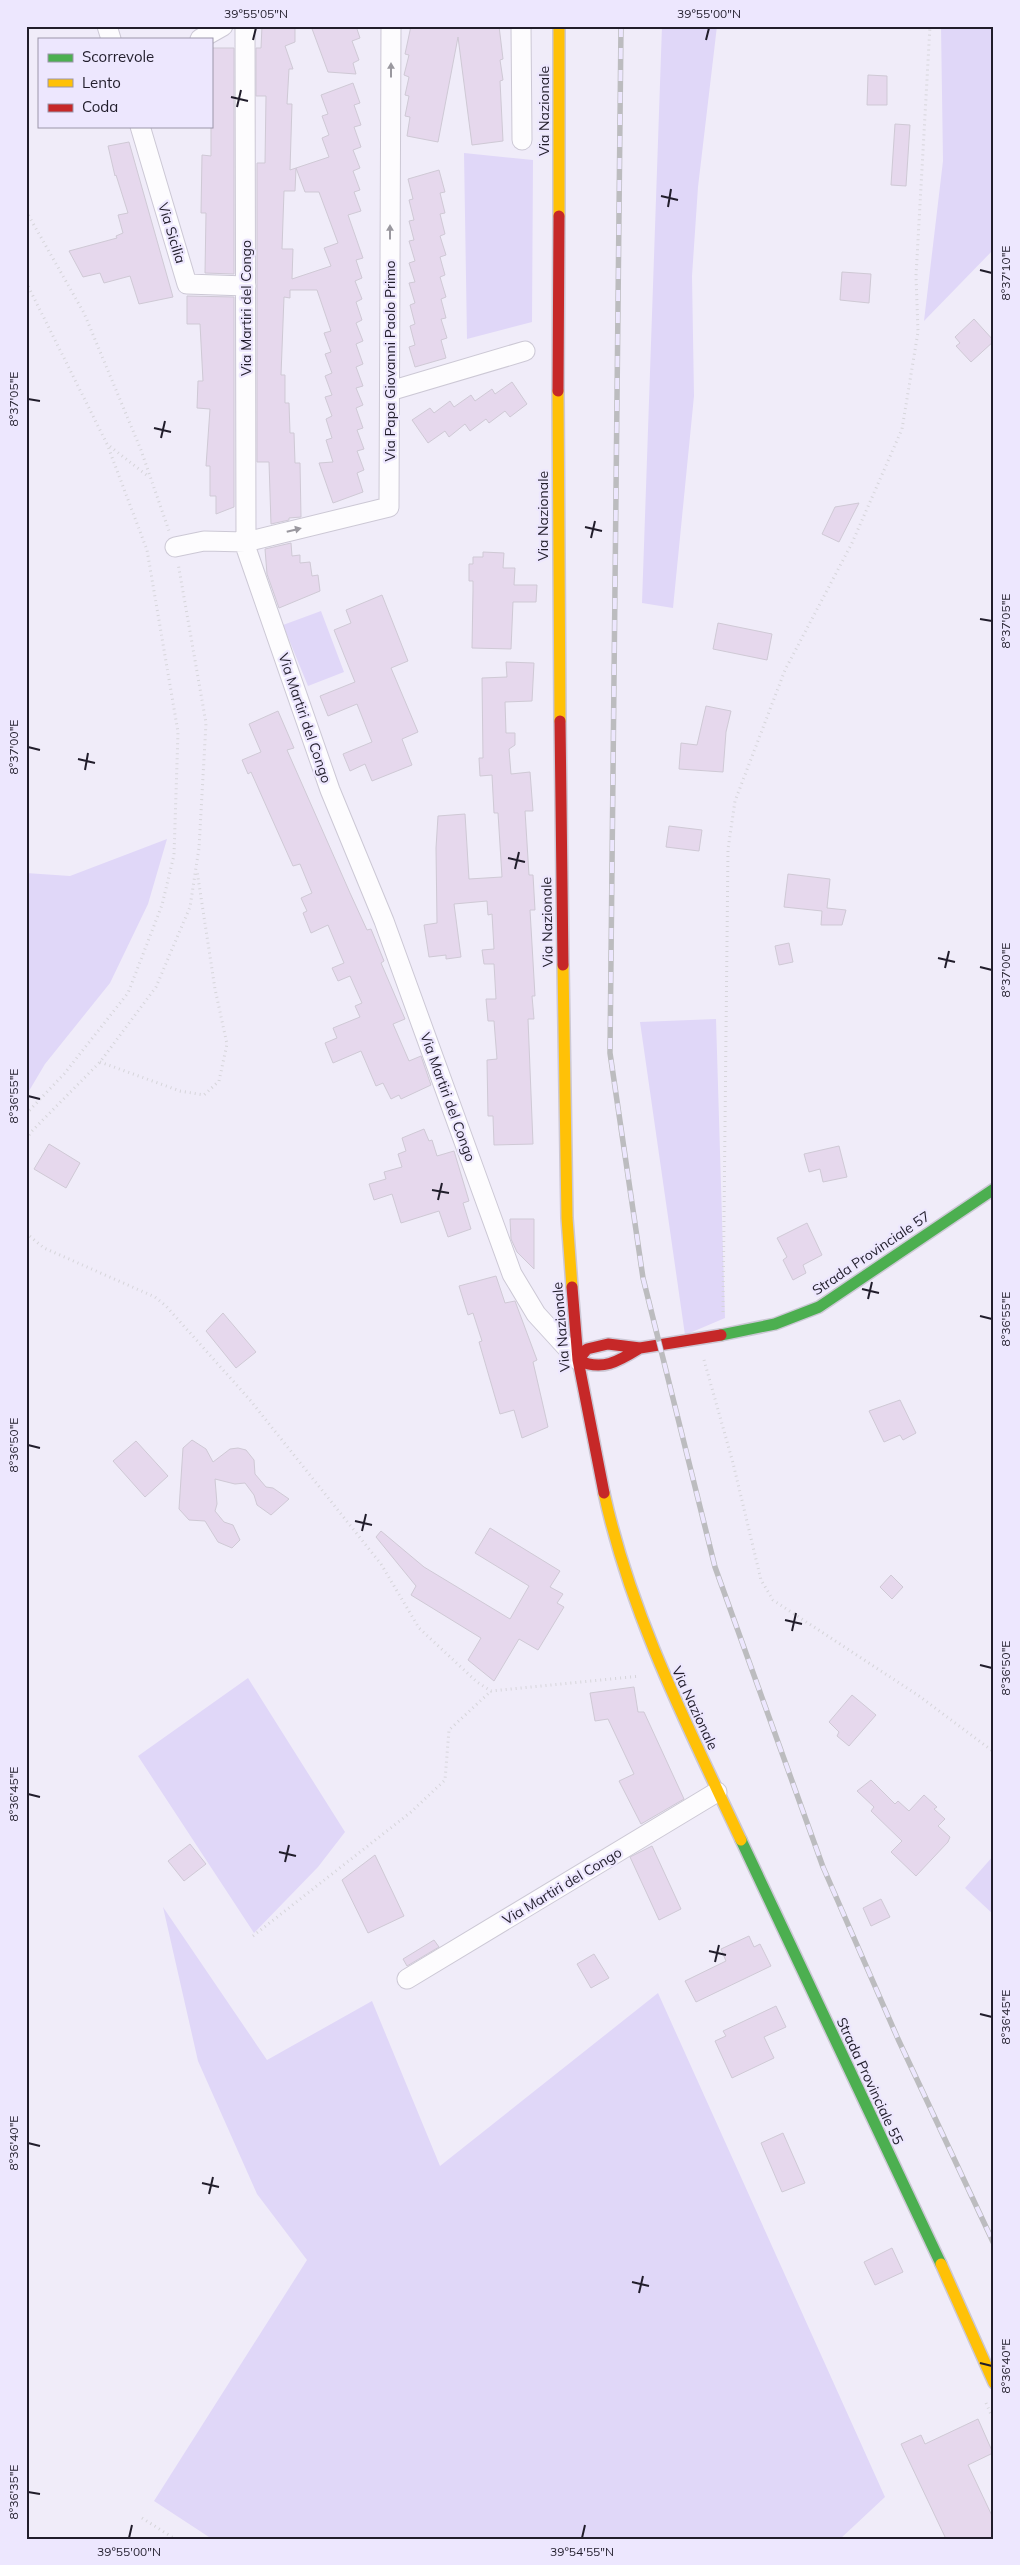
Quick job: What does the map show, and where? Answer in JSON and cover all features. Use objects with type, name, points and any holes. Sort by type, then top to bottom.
[{"type":"main road","name":"Via Nazionale","points":[[559,26],[558,617],[567,1218],[578,1360],[613,1532],[642,1623],[717,1792]]},
{"type":"main road","name":"Strada Provinciale 57","points":[[640,1348],[606,1370],[590,1368],[578,1360],[587,1349],[608,1344],[640,1348],[699,1340],[775,1324],[819,1307],[994,1189]]},
{"type":"main road","points":[[567,1218],[582,1262]]},
{"type":"main road","points":[[595,1335],[608,1344]]},
{"type":"main road","points":[[590,1426],[597,1389]]},
{"type":"main road","name":"Strada Provinciale 55","points":[[717,1792],[949,2281],[994,2383]]},
{"type":"street","points":[[107,26],[111,38]]},
{"type":"street","points":[[202,38],[223,26]]},
{"type":"street","name":"Via Martiri del Congo","points":[[245,26],[246,548],[330,790],[384,921],[512,1274],[536,1314],[578,1360]]},
{"type":"street","name":"Via Papa Giovanni Paolo Primo","points":[[175,547],[204,540],[246,542],[389,507],[391,26]]},
{"type":"street","points":[[521,26],[522,140]]},
{"type":"street","name":"Via Sicilia","points":[[141,128],[187,284],[246,286]]},
{"type":"street","points":[[390,391],[525,351]]},
{"type":"street","name":"Via Martiri del Congo","points":[[407,1979],[717,1792]]},
{"type":"path","points":[[723,1335],[728,849],[735,801],[785,670],[852,543],[902,429],[918,332],[916,276],[930,26]]},
{"type":"path","points":[[26,211],[84,313],[151,478],[175,547],[206,722],[197,868],[190,907],[156,987],[100,1062],[26,1139]]},
{"type":"path","points":[[26,282],[107,444],[147,550],[178,732],[174,855],[162,905],[128,993],[64,1074],[26,1114]]},
{"type":"path","points":[[107,444],[151,478]]},
{"type":"path","points":[[100,1062],[180,1091],[204,1095],[219,1081],[227,1044],[215,989],[197,868]]},
{"type":"path","points":[[26,1233],[44,1248],[156,1297],[166,1306],[250,1400],[382,1564],[419,1628],[477,1682],[491,1691]]},
{"type":"path","points":[[699,1340],[733,1462],[761,1580],[773,1600],[918,1696],[994,1752]]},
{"type":"path","points":[[253,1936],[411,1812],[446,1780],[449,1730],[491,1691],[663,1674]]},
{"type":"path","points":[[142,2518],[175,2539]]},
{"type":"shaded area","points":[[662,26],[717,26],[698,187],[692,276],[694,396],[673,608],[642,603]]},
{"type":"shaded area","points":[[941,26],[994,26],[994,249],[924,321],[943,161]]},
{"type":"shaded area","points":[[464,153],[533,160],[532,322],[467,339]]},
{"type":"shaded area","points":[[321,611],[344,672],[308,686],[283,625]]},
{"type":"shaded area","points":[[167,839],[148,904],[110,983],[45,1064],[26,1096],[26,873],[70,876]]},
{"type":"shaded area","points":[[716,1019],[725,1318],[685,1335],[640,1022]]},
{"type":"shaded area","points":[[248,1678],[345,1832],[318,1867],[254,1933],[138,1756]]},
{"type":"shaded area","points":[[994,1855],[994,1915],[965,1888]]},
{"type":"shaded area","points":[[163,1907],[267,2060],[372,2001],[440,2166],[658,1993],[885,2497],[840,2539],[212,2539],[154,2501],[307,2260],[257,2194],[198,2061]]},
{"type":"building","points":[[262,26],[295,26],[295,42],[285,46],[293,69],[289,69],[287,104],[292,104],[290,170],[329,157],[322,138],[329,135],[322,116],[328,114],[321,95],[353,83],[360,103],[354,105],[361,125],[354,127],[361,147],[353,150],[360,168],[353,171],[360,190],[354,192],[361,211],[348,215],[363,258],[356,260],[362,278],[355,281],[362,299],[356,302],[362,320],[356,323],[363,341],[356,344],[363,364],[356,367],[363,386],[356,388],[363,405],[356,408],[363,428],[357,430],[364,449],[357,451],[364,470],[357,473],[363,492],[333,503],[319,463],[333,462],[326,440],[332,438],[326,419],[332,416],[325,397],[332,395],[325,376],[332,373],[325,354],[331,352],[324,333],[331,331],[317,290],[290,290],[290,298],[284,297],[281,375],[285,375],[285,403],[289,403],[290,433],[294,433],[295,463],[300,463],[301,517],[289,518],[289,520],[271,524],[269,462],[257,462],[257,163],[265,163],[266,96],[256,96],[256,48],[261,48]],"holes":[[[296,168],[305,192],[319,192],[338,243],[324,248],[331,266],[292,279],[293,249],[282,249],[284,191],[295,191]]]},
{"type":"building","points":[[311,26],[356,26],[360,38],[352,41],[359,60],[353,63],[356,74],[328,72]]},
{"type":"building","points":[[411,26],[499,26],[503,59],[500,60],[503,80],[500,81],[503,141],[472,145],[458,37],[438,142],[407,136],[410,117],[405,116],[409,96],[405,95],[409,77],[404,75],[409,55],[405,54]]},
{"type":"building","points":[[212,48],[234,48],[234,274],[205,273],[206,213],[201,213],[202,155],[211,156]]},
{"type":"building","points":[[868,75],[887,76],[887,105],[867,105]]},
{"type":"building","points":[[895,124],[910,125],[906,186],[891,185]]},
{"type":"building","points":[[129,142],[173,297],[139,304],[130,276],[104,283],[100,273],[83,277],[69,251],[117,238],[116,236],[123,233],[118,215],[128,213],[115,176],[108,146]]},
{"type":"building","points":[[439,170],[445,192],[440,193],[445,213],[440,214],[445,234],[440,236],[446,255],[440,257],[445,275],[440,277],[446,297],[441,299],[446,318],[441,319],[447,338],[441,340],[446,358],[415,367],[409,347],[415,345],[410,326],[415,324],[410,305],[415,303],[409,283],[415,282],[409,263],[415,261],[409,241],[414,240],[409,221],[414,220],[409,200],[413,199],[408,179]]},
{"type":"building","points":[[842,272],[871,274],[869,303],[840,300]]},
{"type":"building","points":[[187,296],[234,297],[234,507],[216,514],[216,496],[210,496],[210,466],[206,466],[210,409],[197,408],[198,381],[203,381],[200,324],[187,324]]},
{"type":"building","points":[[974,319],[994,341],[971,362],[956,346],[960,343],[955,337]]},
{"type":"building","points":[[512,382],[527,404],[510,417],[505,411],[489,423],[486,419],[470,431],[465,424],[449,437],[445,431],[428,443],[412,420],[430,408],[434,413],[450,401],[454,407],[471,395],[475,401],[492,389],[495,394]]},
{"type":"building","points":[[859,503],[839,542],[822,534],[835,507]]},
{"type":"building","points":[[291,543],[292,556],[300,555],[300,563],[310,562],[312,576],[318,575],[320,591],[279,608],[267,574],[265,549]]},
{"type":"building","points":[[483,552],[504,553],[503,568],[515,568],[514,585],[537,585],[536,602],[513,602],[511,649],[472,648],[473,581],[469,581],[469,564],[473,564],[473,557],[483,557]]},
{"type":"building","points":[[382,595],[408,661],[391,668],[418,732],[402,739],[412,765],[372,781],[365,764],[350,771],[343,754],[372,742],[357,704],[328,716],[320,696],[355,682],[334,630],[351,623],[346,610]]},
{"type":"building","points":[[718,623],[772,634],[767,660],[713,649]]},
{"type":"building","points":[[506,662],[534,663],[532,701],[505,702],[506,733],[515,733],[515,745],[509,749],[511,774],[530,772],[533,811],[525,811],[529,875],[533,875],[535,910],[530,910],[535,996],[532,996],[534,1019],[528,1019],[533,1144],[494,1145],[493,1116],[488,1116],[487,1060],[497,1059],[494,1021],[488,1021],[486,999],[496,999],[494,964],[484,964],[482,950],[494,949],[492,914],[488,915],[487,901],[454,904],[461,957],[446,959],[446,955],[429,957],[424,925],[437,923],[436,848],[438,816],[465,814],[469,879],[502,877],[498,813],[494,813],[492,775],[480,776],[479,758],[483,758],[482,678],[507,677]]},
{"type":"building","points":[[706,706],[731,711],[726,732],[723,772],[679,769],[681,743],[697,745]]},
{"type":"building","points":[[278,711],[294,748],[287,750],[367,930],[371,929],[384,961],[381,963],[405,1019],[393,1024],[409,1061],[421,1056],[431,1085],[401,1099],[399,1095],[391,1099],[383,1083],[376,1086],[361,1051],[333,1063],[325,1043],[337,1038],[333,1028],[360,1017],[355,1006],[362,1003],[350,976],[338,981],[332,968],[344,963],[328,925],[311,933],[303,913],[307,911],[301,898],[312,893],[300,864],[293,866],[251,772],[248,774],[242,760],[261,752],[249,724]]},
{"type":"building","points":[[669,826],[702,830],[699,851],[666,847]]},
{"type":"building","points":[[788,874],[830,879],[827,908],[846,910],[842,925],[821,925],[822,911],[784,907]]},
{"type":"building","points":[[789,943],[793,962],[779,965],[775,946]]},
{"type":"building","points":[[424,1129],[429,1141],[432,1140],[437,1156],[454,1151],[469,1201],[463,1203],[471,1229],[448,1237],[439,1211],[401,1223],[392,1194],[374,1200],[369,1184],[386,1179],[384,1172],[402,1167],[398,1154],[406,1151],[402,1138]]},
{"type":"building","points":[[49,1144],[80,1163],[66,1188],[34,1169]]},
{"type":"building","points":[[839,1146],[847,1177],[823,1182],[820,1169],[809,1172],[804,1154]]},
{"type":"building","points":[[510,1219],[534,1219],[534,1269],[517,1252],[511,1239]]},
{"type":"building","points":[[807,1223],[822,1255],[803,1265],[806,1273],[793,1280],[783,1260],[787,1257],[777,1238]]},
{"type":"building","points":[[496,1276],[505,1303],[515,1301],[537,1360],[533,1362],[548,1427],[522,1438],[514,1410],[500,1414],[479,1342],[482,1341],[473,1313],[468,1315],[459,1286]]},
{"type":"building","points":[[223,1313],[256,1352],[236,1368],[206,1331]]},
{"type":"building","points":[[900,1400],[916,1433],[903,1440],[900,1435],[884,1442],[869,1411]]},
{"type":"building","points":[[192,1440],[206,1449],[213,1462],[230,1449],[246,1450],[254,1460],[255,1474],[266,1487],[273,1488],[289,1499],[271,1515],[257,1505],[254,1495],[245,1483],[235,1484],[215,1479],[217,1504],[215,1511],[224,1522],[233,1525],[240,1540],[232,1548],[218,1542],[205,1521],[189,1520],[179,1509],[183,1448]]},
{"type":"building","points":[[136,1441],[168,1476],[145,1497],[113,1461]]},
{"type":"building","points":[[490,1528],[560,1571],[550,1587],[563,1594],[557,1603],[564,1607],[538,1650],[519,1639],[494,1681],[468,1660],[481,1638],[411,1595],[416,1586],[376,1537],[381,1531],[424,1567],[510,1619],[529,1586],[475,1553]]},
{"type":"building","points":[[891,1575],[903,1587],[892,1599],[880,1587]]},
{"type":"building","points":[[634,1687],[638,1712],[644,1712],[684,1799],[641,1824],[619,1781],[634,1774],[608,1719],[595,1721],[590,1693]]},
{"type":"building","points":[[852,1695],[876,1715],[849,1746],[837,1736],[839,1732],[829,1722]]},
{"type":"building","points":[[871,1780],[895,1804],[898,1801],[909,1811],[924,1795],[937,1807],[934,1809],[945,1819],[938,1826],[950,1837],[948,1842],[916,1876],[891,1852],[902,1841],[871,1811],[874,1807],[857,1791]]},
{"type":"building","points":[[190,1844],[206,1864],[184,1881],[168,1861]]},
{"type":"building","points":[[652,1846],[681,1909],[659,1920],[630,1857]]},
{"type":"building","points":[[375,1855],[404,1916],[368,1933],[342,1880]]},
{"type":"building","points":[[881,1899],[890,1917],[871,1926],[863,1908]]},
{"type":"building","points":[[749,1936],[754,1947],[760,1944],[771,1966],[696,2002],[685,1981],[726,1961],[721,1949]]},
{"type":"building","points":[[434,1940],[439,1947],[407,1966],[403,1959]]},
{"type":"building","points":[[594,1954],[609,1978],[591,1988],[577,1964]]},
{"type":"building","points":[[776,2006],[786,2027],[764,2037],[774,2058],[732,2078],[715,2041],[726,2036],[723,2031]]},
{"type":"building","points":[[783,2133],[805,2183],[782,2192],[761,2143]]},
{"type":"building","points":[[892,2248],[903,2272],[875,2285],[864,2262]]},
{"type":"building","points":[[978,2419],[993,2453],[968,2465],[994,2520],[994,2539],[946,2539],[901,2444],[921,2435],[925,2444]]},
{"type":"railway","points":[[621,26],[610,1053],[643,1278],[715,1567],[823,1867],[898,2039],[994,2244]]},
{"type":"traffic: fast","points":[[721,1335],[775,1324],[819,1307],[994,1189]]},
{"type":"traffic: fast","points":[[741,1840],[941,2264]]},
{"type":"traffic: slow","points":[[559,26],[559,216]]},
{"type":"traffic: slow","points":[[558,391],[560,721]]},
{"type":"traffic: slow","points":[[563,965],[567,1218],[572,1287]]},
{"type":"traffic: slow","points":[[604,1493],[615,1539],[645,1627],[681,1713],[741,1840]]},
{"type":"traffic: slow","points":[[941,2264],[994,2383]]},
{"type":"traffic: jam","points":[[558,391],[559,216]]},
{"type":"traffic: jam","points":[[560,721],[563,965]]},
{"type":"traffic: jam","points":[[572,1287],[578,1360],[604,1493]]},
{"type":"traffic: jam","points":[[578,1360],[587,1349],[608,1344],[640,1348],[721,1335]]},
{"type":"traffic: jam","points":[[578,1360],[595,1365],[603,1365],[617,1361],[640,1348]]}]
